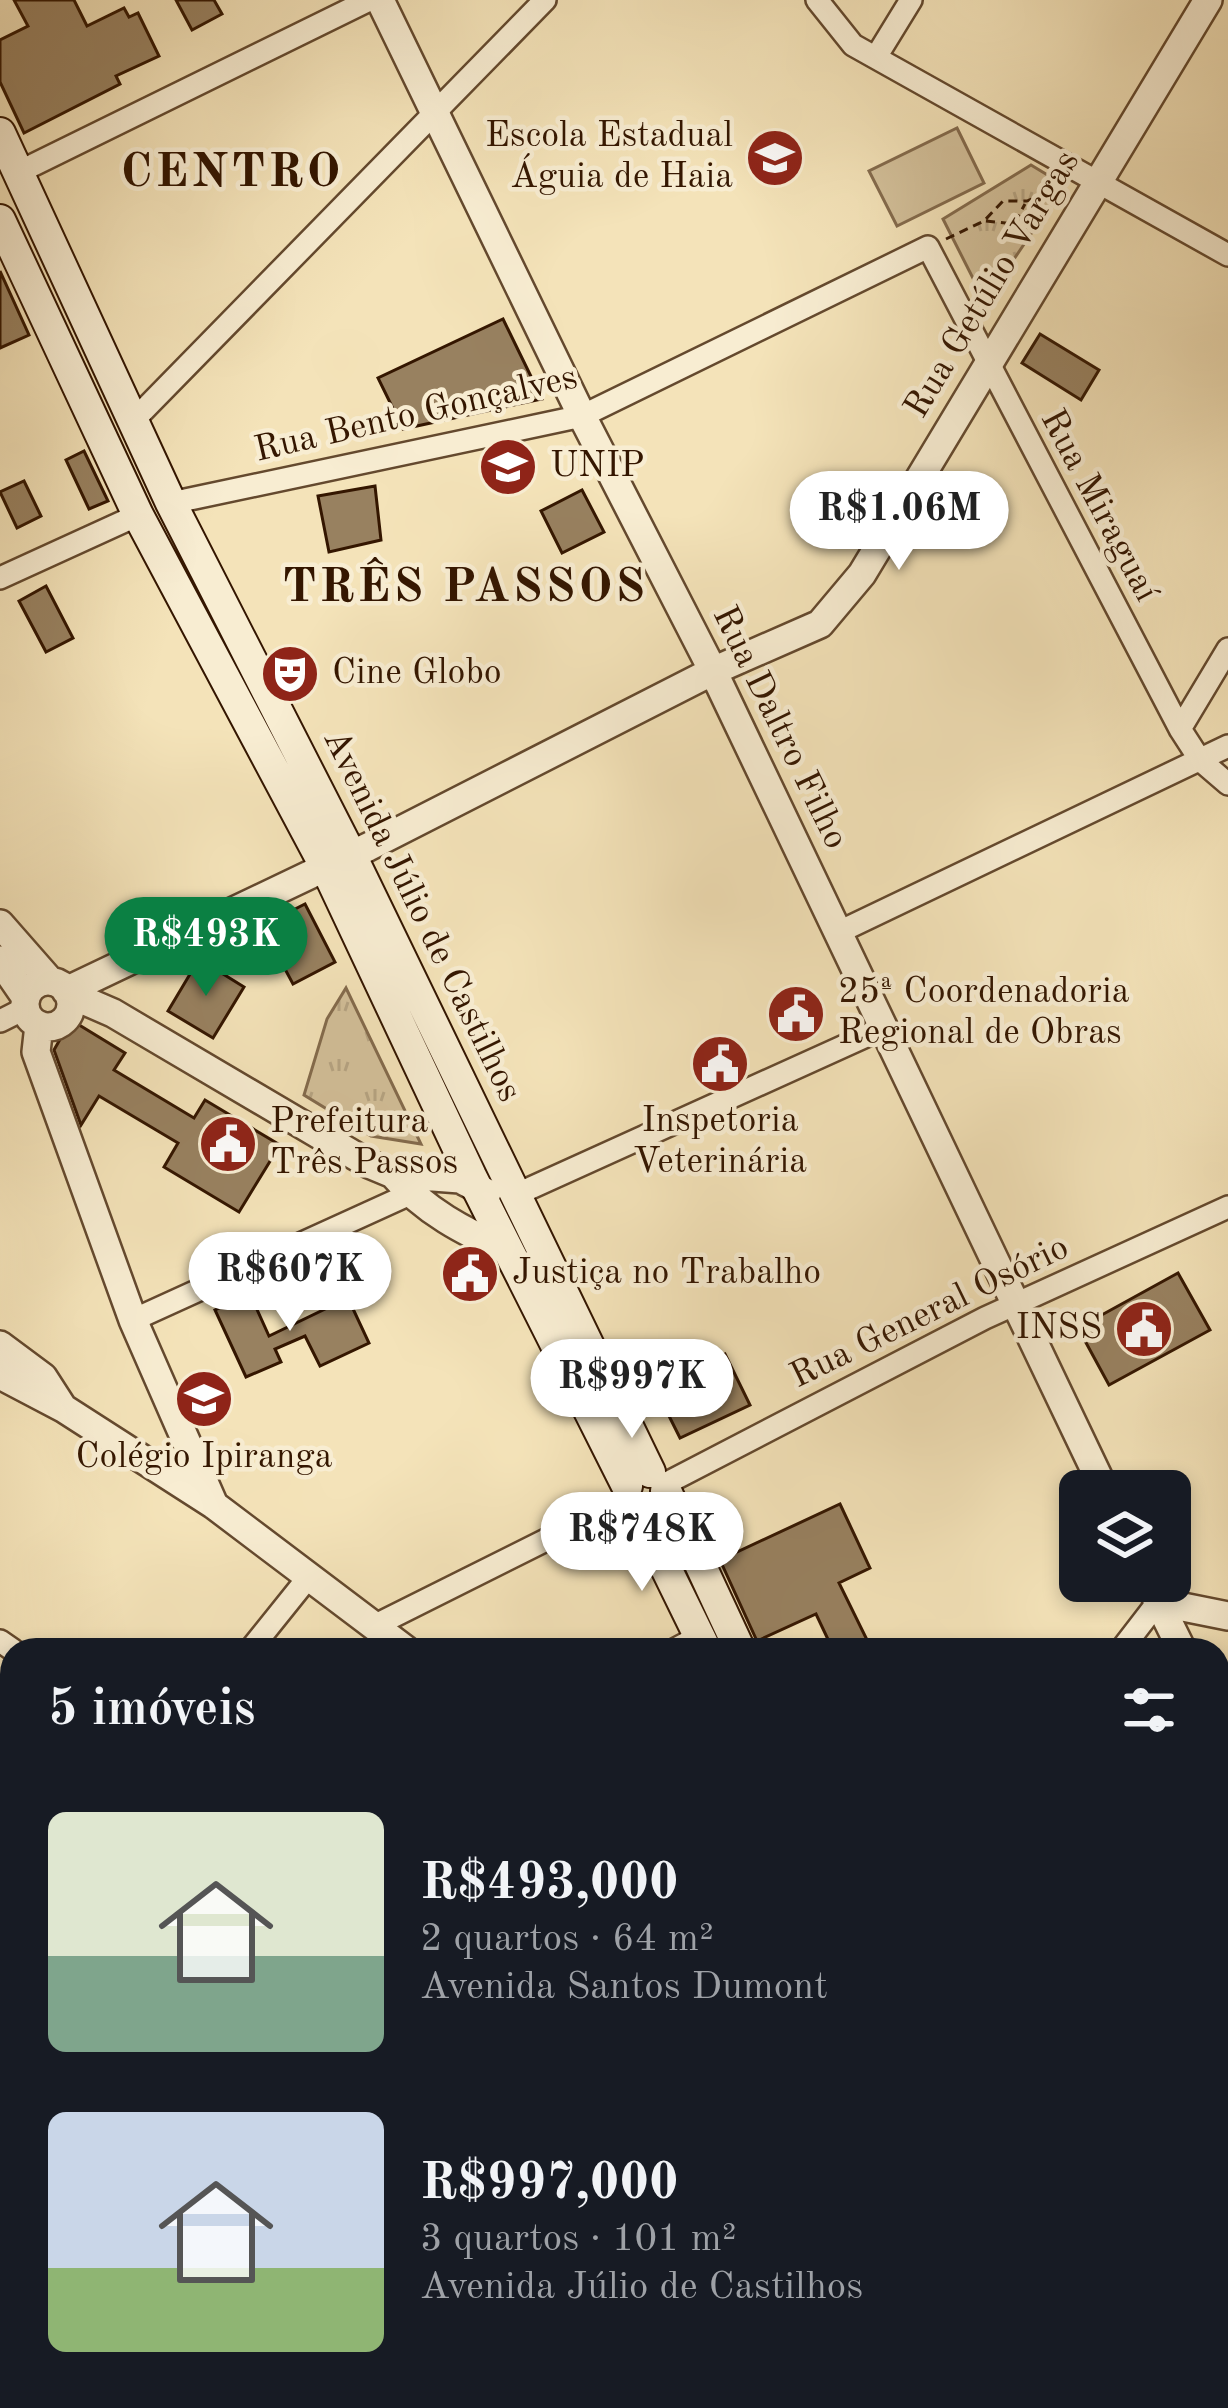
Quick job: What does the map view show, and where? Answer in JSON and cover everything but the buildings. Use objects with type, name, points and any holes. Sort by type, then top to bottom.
[{"type":"main road","name":"Avenida Júlio de Castilhos","points":[[0,133],[10,177],[133,421],[339,862],[478,1189],[508,1251],[645,1490]]},
{"type":"main road","name":"Avenida Júlio de Castilhos","points":[[0,220],[138,515],[339,862],[513,1196],[709,1633]]},
{"type":"main road","points":[[138,515],[171,503]]},
{"type":"street","points":[[10,177],[370,0]]},
{"type":"street","name":"Rua Daltro Filho","points":[[380,0],[582,416],[713,671],[1095,1470]]},
{"type":"street","points":[[133,421],[435,107],[545,0]]},
{"type":"street","points":[[817,0],[840,34],[875,57],[1095,176],[1228,256]]},
{"type":"street","points":[[875,57],[911,0]]},
{"type":"street","name":"Rua Getúlio Vargas","points":[[62,989],[339,862],[713,671],[820,623],[841,603],[986,367],[1095,176],[1208,0]]},
{"type":"street","name":"Rua Bento Gonçalves","points":[[171,503],[582,416],[928,247]]},
{"type":"street","name":"Rua Miraguaí","points":[[928,247],[986,367],[1180,729],[1200,760],[1228,784]]},
{"type":"street","points":[[0,578],[138,515]]},
{"type":"street","points":[[1180,729],[1228,649]]},
{"type":"street","points":[[837,933],[1228,746]]},
{"type":"street","points":[[0,924],[62,989],[71,1007],[65,1020],[52,1027],[23,1013]]},
{"type":"street","points":[[0,960],[133,1320],[214,1505]]},
{"type":"street","points":[[23,1013],[38,984],[62,989],[113,1012],[401,1184],[463,1231],[508,1251]]},
{"type":"street","points":[[133,1320],[401,1184],[429,1174],[496,1198],[513,1196],[884,1028]]},
{"type":"street","name":"Rua General Osório","points":[[374,1626],[1014,1304],[1228,1207]]},
{"type":"street","points":[[0,1345],[43,1377],[63,1408]]},
{"type":"street","points":[[0,1375],[63,1408],[214,1505],[390,1638]]},
{"type":"street","points":[[260,1638],[307,1579]]},
{"type":"street","points":[[1128,1638],[1147,1602]]},
{"type":"street","points":[[1158,1602],[1176,1638]]},
{"type":"street","points":[[1184,1602],[1228,1616]]},
{"type":"path","points":[[928,247],[984,221],[1003,201],[1027,201],[1095,176]]},
{"type":"path","points":[[984,221],[1013,224],[1027,201]]},
{"type":"green space","points":[[957,128],[984,183],[897,226],[869,171]]},
{"type":"green space","points":[[1031,165],[1064,185],[985,302],[943,219]]},
{"type":"green space","points":[[346,988],[421,1144],[371,1136],[304,1095],[327,1019]]},
{"type":"place","name":"Escola Estadual Águia de Haia","points":[[775,158]]},
{"type":"place","name":"UNIP","points":[[508,467]]},
{"type":"place","name":"Cine Globo","points":[[290,674]]},
{"type":"place","name":"25ª Coordenadoria Regional de Obras","points":[[796,1014]]},
{"type":"place","name":"Inspetoria Veterinária","points":[[720,1064]]},
{"type":"place","name":"Prefeitura Três Passos","points":[[228,1144]]},
{"type":"place","name":"Justiça no Trabalho","points":[[470,1274]]},
{"type":"place","name":"INSS","points":[[1144,1329]]},
{"type":"place","name":"Colégio Ipiranga","points":[[204,1399]]},
{"type":"district","name":"CENTRO","points":[[232,173]]},
{"type":"district","name":"TRÊS PASSOS","points":[[465,588]]}]
